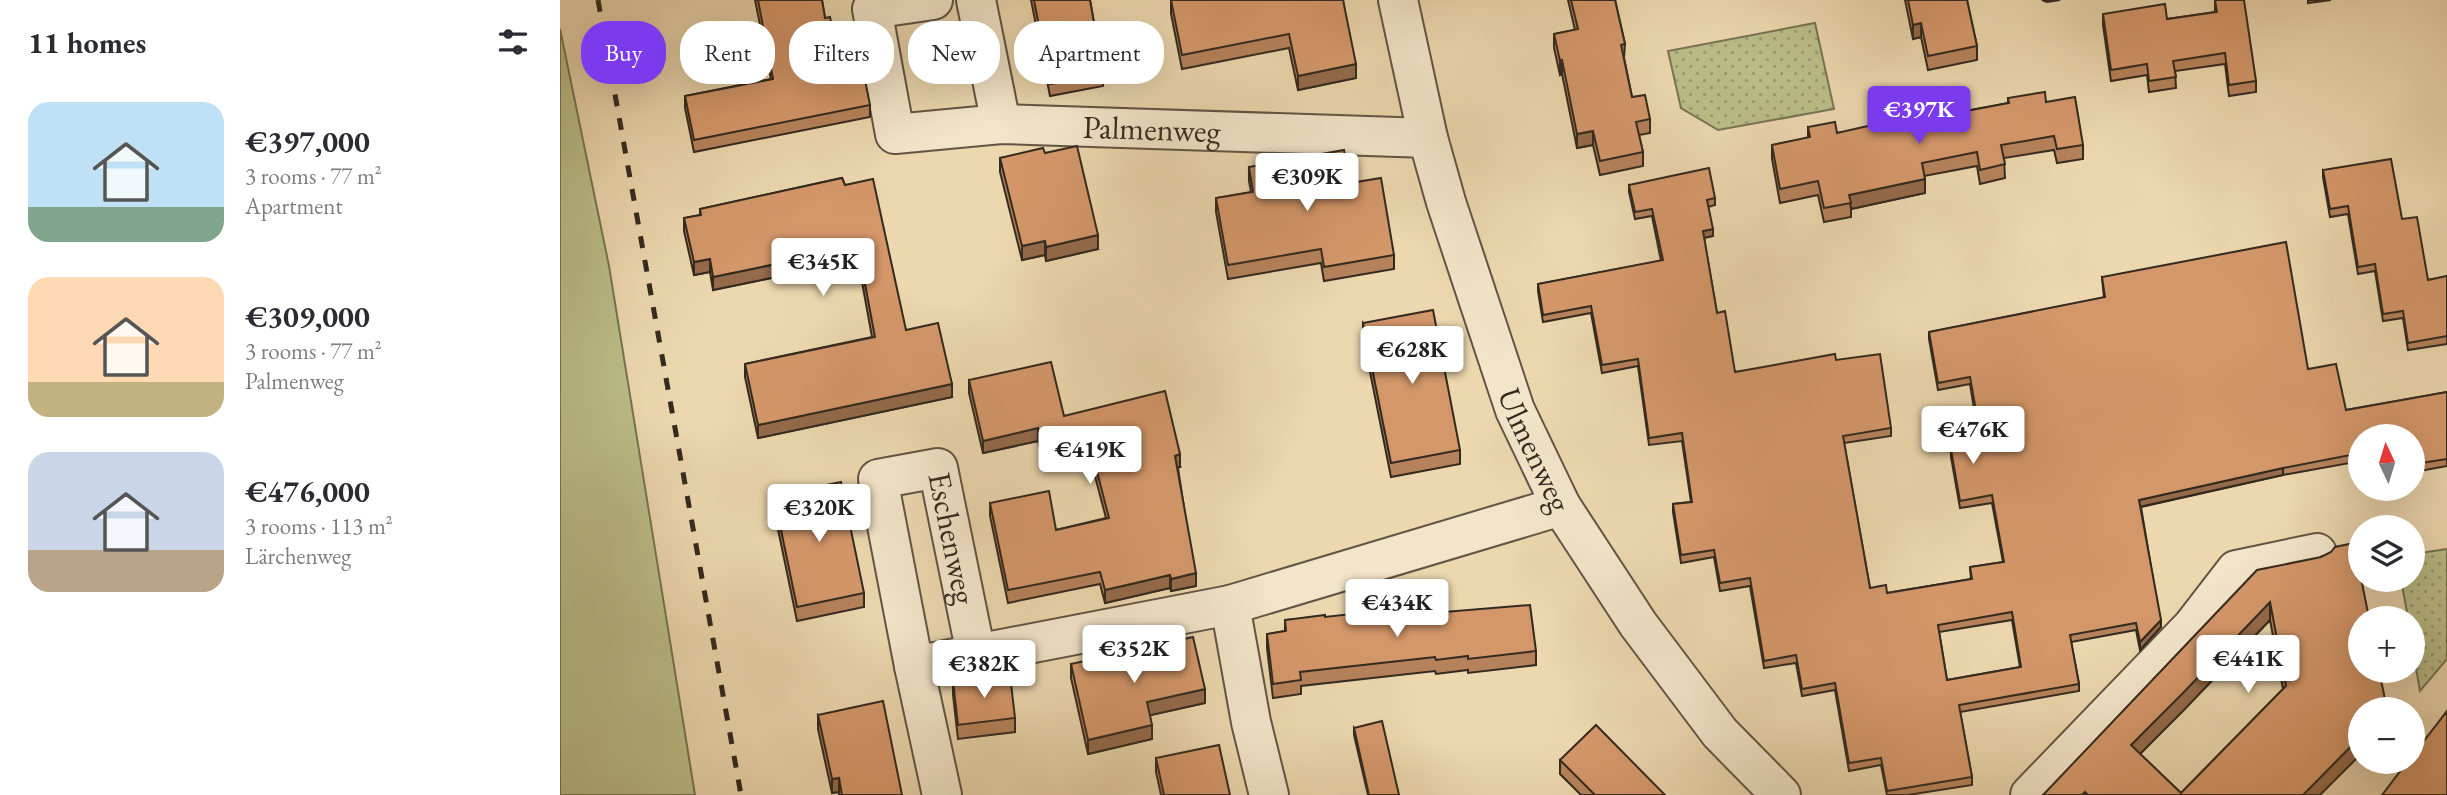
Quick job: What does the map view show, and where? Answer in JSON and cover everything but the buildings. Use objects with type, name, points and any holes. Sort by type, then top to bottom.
[{"type":"street","name":"Palmenweg","points":[[933,0],[872,9],[895,134],[1001,124],[1428,138]]},
{"type":"street","points":[[976,0],[1001,124]]},
{"type":"street","name":"Ulmenweg","points":[[1398,0],[1428,138],[1446,202],[1515,410],[1561,506],[1638,624],[1720,733],[1782,795]]},
{"type":"street","name":"Eschenweg","points":[[942,795],[878,479],[937,468],[976,654]]},
{"type":"street","points":[[914,666],[1230,605],[1561,506]]},
{"type":"street","points":[[2030,795],[2192,627],[2236,570],[2317,553]]},
{"type":"street","points":[[1230,605],[1251,722],[1269,795]]},
{"type":"green space","points":[[1815,23],[1834,109],[1718,130],[1681,108],[1668,51]]},
{"type":"green space","points":[[560,29],[609,266],[695,795],[560,795]]},
{"type":"green space","points":[[2447,549],[2447,659],[2420,691],[2419,683],[2425,683],[2425,606],[2406,606],[2403,592],[2425,592],[2425,552]]},
{"type":"railway","points":[[598,0],[741,795]]}]
